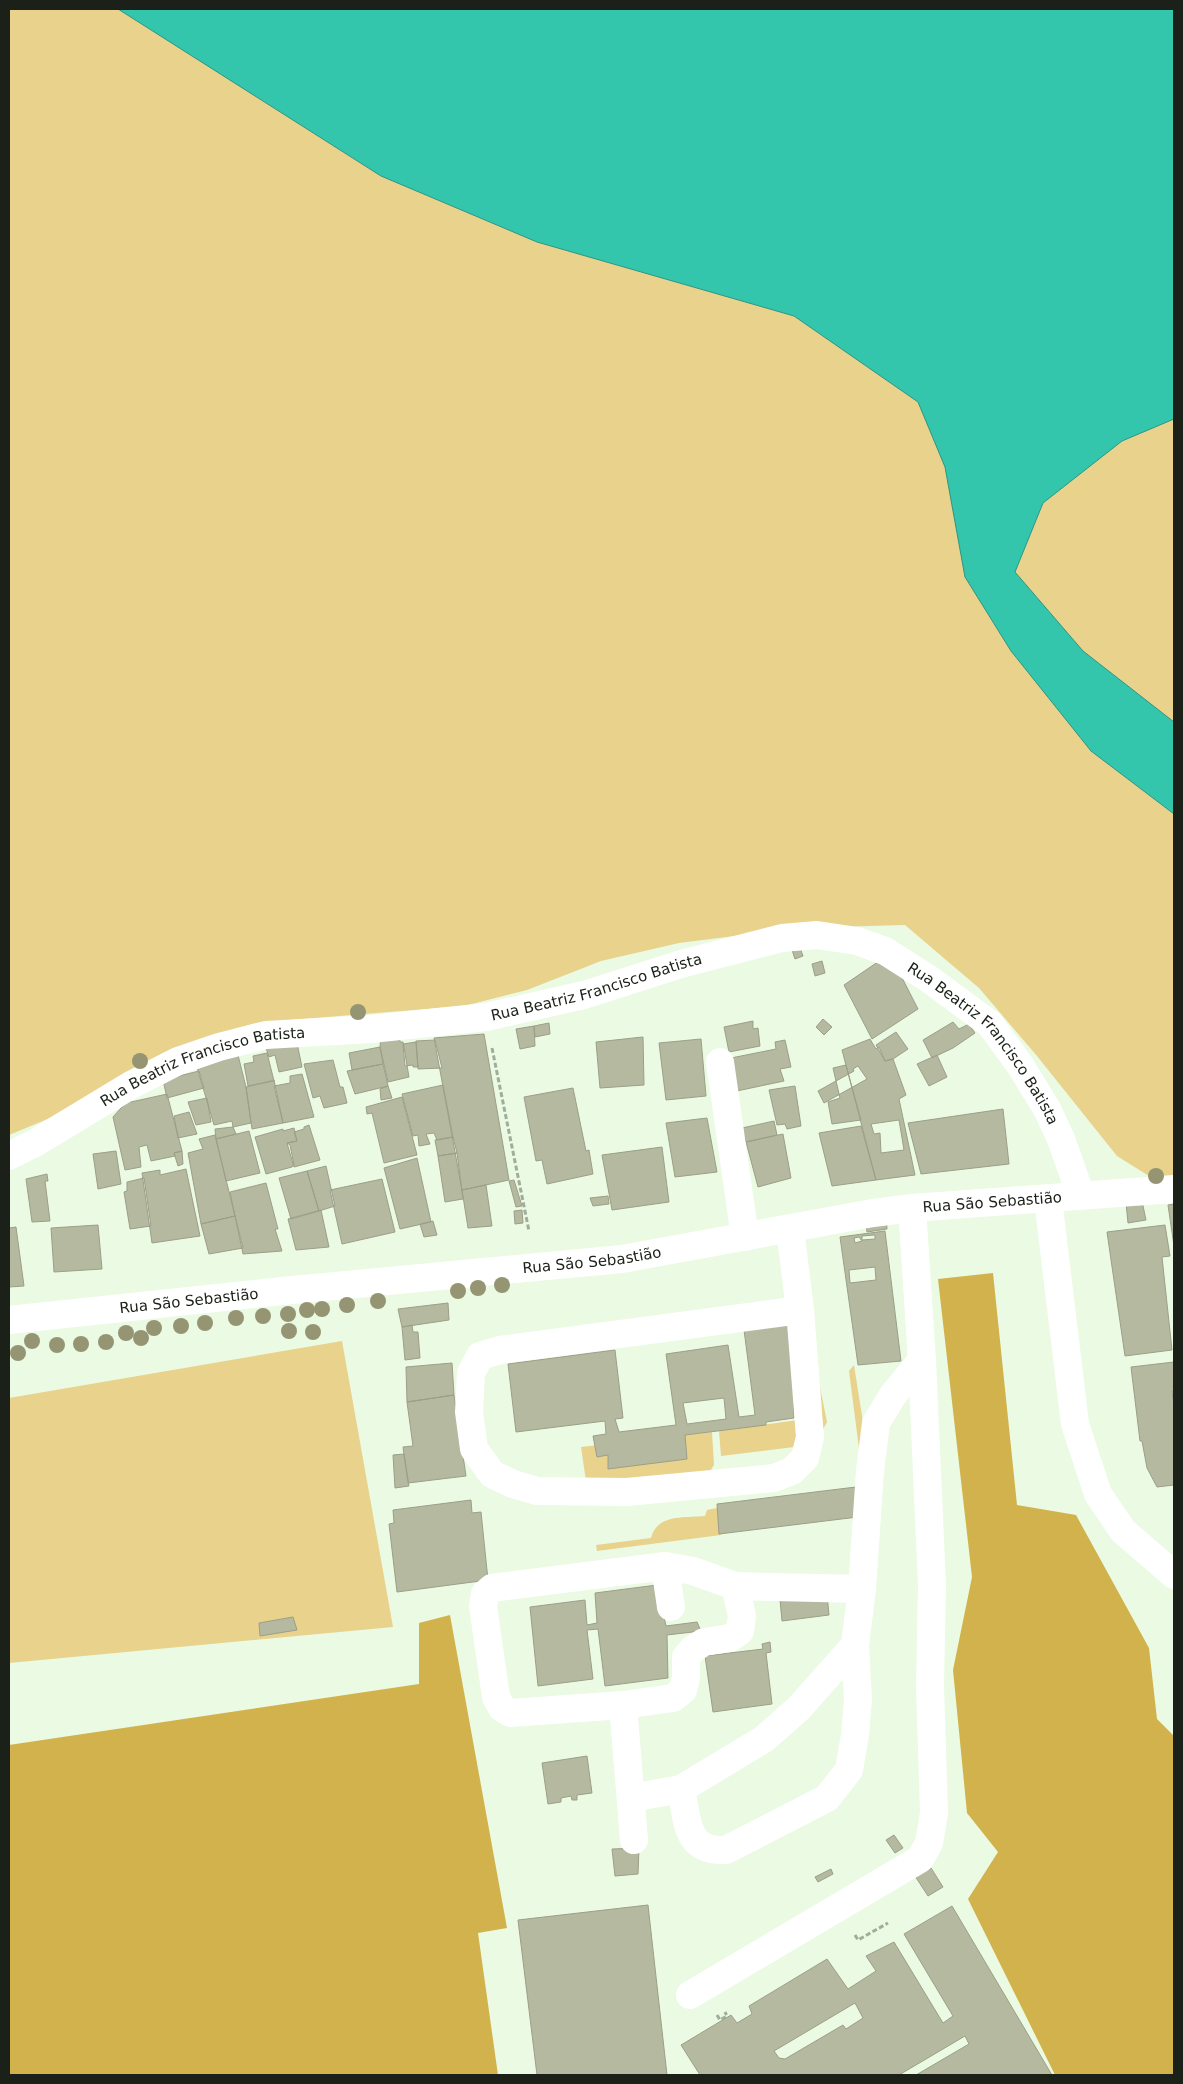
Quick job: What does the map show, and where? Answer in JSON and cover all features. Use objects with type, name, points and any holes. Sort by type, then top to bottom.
[{"type":"street","name":"Rua Beatriz Francisco Batista","points":[[9,1156],[35,1143],[131,1085],[178,1061],[219,1047],[266,1035],[371,1030],[486,1017],[584,995],[681,964],[782,938],[817,935],[858,940],[885,951],[929,979],[990,1024],[1020,1065],[1047,1109],[1061,1138],[1081,1196]]},
{"type":"street","points":[[720,1062],[745,1237]]},
{"type":"street","name":"Rua São Sebastião","points":[[9,1320],[291,1290],[622,1259],[873,1213],[912,1208],[1174,1189]]},
{"type":"street","points":[[1048,1199],[1075,1424],[1089,1468],[1098,1494],[1123,1531],[1174,1575]]},
{"type":"street","points":[[690,1995],[920,1859],[929,1842],[934,1813],[930,1686],[932,1585],[922,1360],[912,1208]]},
{"type":"street","points":[[790,1229],[800,1310],[810,1437],[804,1458],[792,1471],[774,1478],[627,1492],[537,1491],[513,1484],[492,1474],[474,1449],[470,1412],[471,1373],[480,1356],[500,1350],[800,1310]]},
{"type":"street","points":[[681,1789],[691,1836],[700,1844],[712,1850],[726,1850],[827,1798],[849,1770],[858,1699],[855,1645],[862,1588],[870,1471],[876,1423],[893,1395],[922,1360]]},
{"type":"street","points":[[735,1586],[742,1616],[740,1631],[730,1638],[704,1642],[692,1649],[686,1657],[686,1678],[683,1690],[674,1698],[623,1705],[510,1712],[502,1708],[496,1697],[484,1606],[485,1594],[492,1588],[665,1566],[693,1571],[735,1586],[862,1588]]},
{"type":"street","points":[[665,1566],[671,1607]]},
{"type":"street","points":[[631,1798],[681,1789],[764,1740],[799,1708],[828,1673],[855,1645]]},
{"type":"street","points":[[623,1705],[634,1840]]},
{"type":"path","points":[[486,1017],[529,1231]]},
{"type":"path","points":[[850,1929],[858,1940],[888,1923]]},
{"type":"shaded area","points":[[9,9],[118,9],[381,176],[537,242],[794,316],[918,402],[945,467],[965,577],[1011,651],[1091,751],[1174,814],[1174,1183],[1165,1186],[1117,1156],[1037,1056],[979,988],[905,925],[833,927],[758,933],[679,943],[601,961],[527,990],[464,1006],[265,1022],[91,1101],[9,1135]]},
{"type":"shaded area","points":[[1174,419],[1174,722],[1083,651],[1015,572],[1043,503],[1122,441]]},
{"type":"shaded area","points":[[993,1273],[1017,1505],[1076,1515],[1149,1648],[1157,1719],[1174,1736],[1174,2075],[1055,2075],[968,1899],[998,1852],[967,1813],[953,1670],[972,1577],[938,1279]]},
{"type":"shaded area","points":[[342,1341],[393,1627],[9,1663],[9,1398]]},
{"type":"shaded area","points":[[854,1365],[873,1486],[864,1487],[849,1371]]},
{"type":"shaded area","points":[[818,1377],[827,1422],[817,1440],[802,1446],[721,1456],[719,1431],[812,1418]]},
{"type":"shaded area","points":[[712,1432],[714,1465],[709,1473],[586,1481],[581,1447]]},
{"type":"shaded area","points":[[717,1508],[721,1535],[597,1551],[596,1545],[651,1538],[654,1530],[665,1521],[705,1516],[707,1510]]},
{"type":"shaded area","points":[[450,1615],[507,1928],[478,1933],[498,2075],[9,2075],[9,1745],[419,1684],[419,1623]]},
{"type":"water","points":[[118,9],[1174,9],[1174,419],[1122,441],[1043,503],[1015,572],[1083,651],[1174,722],[1174,814],[1091,751],[1011,651],[965,577],[945,467],[918,402],[794,316],[537,242],[381,176]]},
{"type":"building","points":[[799,945],[803,956],[795,959],[791,947]]},
{"type":"building","points":[[885,957],[896,966],[918,1009],[872,1039],[844,985]]},
{"type":"building","points":[[822,961],[825,973],[815,976],[812,964]]},
{"type":"building","points":[[823,1019],[832,1027],[824,1035],[816,1027]]},
{"type":"building","points":[[753,1021],[753,1029],[758,1028],[760,1046],[729,1052],[724,1027]]},
{"type":"building","points":[[953,1022],[959,1029],[969,1024],[975,1033],[953,1048],[932,1058],[923,1040]]},
{"type":"building","points":[[549,1023],[550,1034],[535,1037],[534,1026]]},
{"type":"building","points":[[534,1026],[535,1046],[520,1049],[516,1029]]},
{"type":"building","points":[[399,1032],[400,1042],[403,1042],[409,1077],[388,1082],[380,1047],[381,1034]]},
{"type":"building","points":[[896,1032],[908,1049],[893,1059],[885,1061],[876,1045]]},
{"type":"building","points":[[484,1034],[509,1180],[462,1190],[434,1038]]},
{"type":"building","points":[[643,1037],[644,1085],[600,1088],[596,1042]]},
{"type":"building","points":[[701,1039],[706,1096],[666,1100],[659,1043]]},
{"type":"building","points":[[870,1039],[876,1049],[879,1047],[885,1061],[893,1059],[906,1095],[899,1099],[915,1175],[876,1180],[842,1050]]},
{"type":"building","points":[[435,1040],[442,1068],[418,1069],[416,1041]]},
{"type":"building","points":[[785,1040],[791,1067],[780,1069],[784,1081],[732,1092],[726,1059],[776,1049],[775,1042]]},
{"type":"building","points":[[416,1042],[418,1067],[413,1067],[413,1065],[405,1066],[403,1044]]},
{"type":"building","points":[[297,1043],[302,1067],[279,1072],[275,1055],[269,1057],[266,1048]]},
{"type":"building","points":[[380,1047],[383,1064],[352,1070],[349,1053]]},
{"type":"building","points":[[267,1053],[274,1081],[248,1086],[244,1064],[254,1062],[253,1056]]},
{"type":"building","points":[[238,1055],[246,1087],[251,1123],[233,1127],[232,1121],[214,1125],[196,1064]]},
{"type":"building","points":[[937,1055],[947,1077],[929,1086],[917,1064]]},
{"type":"building","points":[[333,1060],[340,1087],[343,1087],[347,1103],[324,1108],[320,1096],[313,1098],[304,1064]]},
{"type":"building","points":[[383,1064],[388,1086],[355,1094],[347,1071]]},
{"type":"building","points":[[846,1065],[861,1120],[832,1124],[828,1102],[840,1098],[833,1068]]},
{"type":"building","points":[[858,1066],[867,1079],[824,1103],[818,1091],[854,1071],[853,1069]]},
{"type":"building","points":[[199,1071],[204,1088],[167,1098],[163,1080]]},
{"type":"building","points":[[302,1074],[314,1117],[283,1123],[274,1086],[290,1083],[290,1076]]},
{"type":"building","points":[[274,1080],[283,1123],[252,1129],[246,1087]]},
{"type":"building","points":[[443,1085],[453,1137],[437,1140],[434,1133],[426,1134],[430,1144],[419,1146],[418,1135],[413,1136],[402,1094]]},
{"type":"building","points":[[388,1086],[392,1098],[381,1100],[380,1089]]},
{"type":"building","points":[[795,1086],[801,1126],[787,1129],[785,1124],[777,1125],[769,1090]]},
{"type":"building","points":[[573,1088],[586,1151],[589,1150],[593,1174],[547,1184],[542,1160],[536,1161],[524,1097]]},
{"type":"building","points":[[167,1094],[182,1151],[174,1153],[175,1156],[151,1161],[147,1145],[139,1147],[141,1167],[125,1170],[113,1117],[130,1098],[131,1102]]},
{"type":"building","points":[[402,1097],[417,1155],[384,1163],[372,1113],[367,1114],[366,1107]]},
{"type":"building","points":[[207,1098],[211,1122],[196,1125],[188,1102]]},
{"type":"building","points":[[1003,1109],[1009,1164],[921,1174],[908,1123]]},
{"type":"building","points":[[189,1112],[197,1134],[178,1138],[174,1116]]},
{"type":"building","points":[[707,1118],[717,1172],[675,1177],[666,1123]]},
{"type":"building","points":[[899,1120],[904,1150],[881,1153],[880,1133],[874,1134],[871,1124]]},
{"type":"building","points":[[774,1121],[777,1135],[746,1142],[742,1128]]},
{"type":"building","points":[[309,1125],[320,1160],[294,1167],[287,1143],[297,1141],[294,1132],[304,1129],[304,1127]]},
{"type":"building","points":[[861,1126],[876,1180],[832,1186],[819,1133]]},
{"type":"building","points":[[233,1127],[236,1134],[216,1139],[215,1129]]},
{"type":"building","points":[[294,1128],[297,1141],[287,1143],[290,1145],[294,1165],[266,1174],[255,1137]]},
{"type":"building","points":[[249,1131],[260,1173],[226,1181],[216,1139]]},
{"type":"building","points":[[783,1134],[791,1178],[758,1187],[746,1142]]},
{"type":"building","points":[[215,1135],[235,1216],[201,1224],[188,1153],[203,1149],[199,1139]]},
{"type":"building","points":[[453,1137],[457,1153],[438,1156],[435,1140]]},
{"type":"building","points":[[662,1147],[669,1202],[612,1210],[602,1155]]},
{"type":"building","points":[[116,1151],[121,1184],[98,1189],[93,1154]]},
{"type":"building","points":[[182,1151],[183,1164],[178,1166],[174,1153]]},
{"type":"building","points":[[457,1153],[463,1199],[445,1202],[438,1156]]},
{"type":"building","points":[[417,1158],[431,1222],[400,1229],[384,1168]]},
{"type":"building","points":[[326,1166],[335,1206],[319,1211],[307,1171]]},
{"type":"building","points":[[186,1169],[200,1236],[152,1243],[142,1173],[160,1170],[160,1175]]},
{"type":"building","points":[[307,1171],[319,1211],[291,1219],[279,1178]]},
{"type":"building","points":[[47,1174],[48,1181],[45,1181],[50,1221],[32,1222],[26,1179]]},
{"type":"building","points":[[144,1178],[151,1226],[130,1229],[124,1192],[127,1191],[127,1182]]},
{"type":"building","points":[[382,1179],[395,1232],[342,1244],[330,1190]]},
{"type":"building","points":[[514,1180],[522,1206],[516,1207],[509,1181]]},
{"type":"building","points":[[266,1183],[278,1229],[275,1229],[282,1251],[243,1254],[230,1192]]},
{"type":"building","points":[[486,1185],[492,1226],[468,1228],[462,1190]]},
{"type":"building","points":[[608,1196],[609,1204],[593,1206],[590,1198]]},
{"type":"building","points":[[1142,1201],[1146,1220],[1128,1223],[1126,1203]]},
{"type":"building","points":[[1174,1204],[1174,1246],[1168,1205]]},
{"type":"building","points":[[321,1210],[329,1247],[296,1250],[288,1219]]},
{"type":"building","points":[[522,1210],[523,1223],[515,1224],[514,1211]]},
{"type":"building","points":[[886,1214],[887,1229],[867,1232],[865,1216]]},
{"type":"building","points":[[235,1216],[243,1248],[209,1254],[201,1224]]},
{"type":"building","points":[[433,1221],[437,1235],[424,1237],[420,1224]]},
{"type":"building","points":[[98,1225],[102,1269],[54,1272],[51,1228]]},
{"type":"building","points":[[1165,1225],[1170,1256],[1162,1257],[1172,1350],[1125,1356],[1107,1232]]},
{"type":"building","points":[[16,1227],[24,1286],[9,1287],[9,1228]]},
{"type":"building","points":[[885,1231],[901,1361],[858,1365],[840,1237]]},
{"type":"building","points":[[875,1235],[875,1239],[862,1240],[862,1236]]},
{"type":"building","points":[[859,1237],[862,1241],[855,1243],[854,1238]]},
{"type":"building","points":[[875,1267],[876,1280],[850,1283],[849,1270]]},
{"type":"building","points":[[448,1303],[449,1320],[402,1327],[398,1309]]},
{"type":"building","points":[[792,1319],[794,1418],[766,1422],[766,1425],[685,1435],[687,1459],[608,1469],[608,1455],[597,1457],[593,1436],[606,1434],[605,1421],[516,1432],[508,1364],[615,1350],[623,1418],[615,1419],[619,1432],[676,1425],[666,1354],[728,1345],[739,1417],[755,1415],[743,1322]],"holes":[[[724,1398],[726,1419],[687,1424],[683,1403]]]},
{"type":"building","points":[[412,1325],[413,1332],[418,1332],[420,1358],[405,1360],[402,1327]]},
{"type":"building","points":[[1174,1362],[1174,1391],[1172,1391],[1174,1405],[1174,1485],[1157,1487],[1147,1468],[1142,1441],[1140,1441],[1131,1367]]},
{"type":"building","points":[[452,1363],[454,1395],[407,1402],[406,1367]]},
{"type":"building","points":[[454,1395],[466,1476],[408,1483],[403,1447],[413,1446],[407,1402]]},
{"type":"building","points":[[404,1454],[409,1486],[395,1488],[393,1455]]},
{"type":"building","points":[[864,1486],[866,1516],[719,1534],[717,1504]]},
{"type":"building","points":[[471,1500],[472,1513],[481,1512],[488,1580],[397,1592],[389,1524],[394,1523],[393,1510]]},
{"type":"building","points":[[657,1585],[666,1626],[697,1622],[701,1631],[667,1635],[668,1678],[605,1686],[598,1629],[587,1630],[593,1679],[538,1686],[530,1607],[585,1600],[587,1625],[597,1623],[595,1593]]},
{"type":"building","points":[[827,1594],[829,1615],[782,1621],[780,1600]]},
{"type":"building","points":[[293,1617],[297,1630],[260,1636],[259,1623]]},
{"type":"building","points":[[770,1642],[771,1652],[766,1653],[772,1704],[713,1712],[705,1656],[763,1649],[762,1644]]},
{"type":"building","points":[[587,1756],[592,1793],[577,1795],[577,1800],[572,1800],[571,1796],[561,1798],[561,1802],[548,1804],[542,1763]]},
{"type":"building","points":[[894,1835],[903,1848],[895,1853],[886,1840]]},
{"type":"building","points":[[639,1848],[638,1874],[615,1876],[612,1849]]},
{"type":"building","points":[[931,1868],[943,1887],[928,1896],[915,1876]]},
{"type":"building","points":[[831,1869],[833,1874],[818,1882],[815,1877]]},
{"type":"building","points":[[648,1905],[667,2075],[537,2075],[518,1920]]},
{"type":"building","points":[[952,1906],[1052,2075],[916,2075],[969,2044],[965,2036],[899,2075],[700,2075],[681,2045],[731,2015],[737,2023],[752,2014],[749,2006],[827,1959],[848,1989],[876,1971],[866,1956],[894,1942],[943,2023],[953,2016],[904,1934]],"holes":[[[855,2003],[863,2018],[846,2029],[843,2025],[785,2059],[779,2058],[774,2051]]]}]
